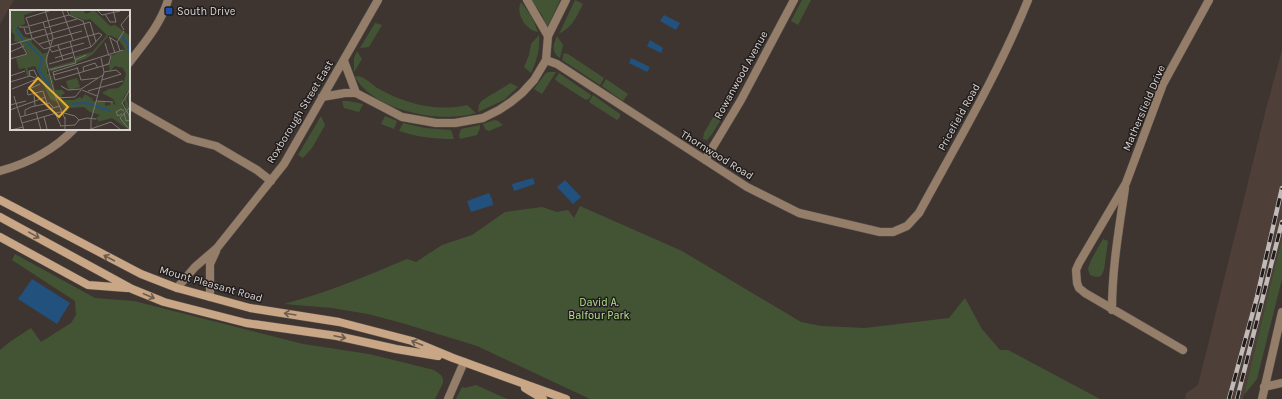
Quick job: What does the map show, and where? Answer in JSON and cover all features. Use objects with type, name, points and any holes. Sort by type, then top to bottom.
[{"type":"main road","name":"Mount Pleasant Road","points":[[0,200],[141,274],[177,288],[250,308],[339,322],[412,341],[452,358],[566,399]]},
{"type":"main road","name":"Mount Pleasant Road","points":[[0,217],[132,289],[164,302],[246,323],[337,336],[396,349],[452,358]]},
{"type":"main road","points":[[0,237],[88,285],[132,289]]},
{"type":"main road","name":"Mount Pleasant Road","points":[[507,378],[543,399]]},
{"type":"street","points":[[130,62],[160,20],[168,0]]},
{"type":"street","name":"Roxborough Street East","points":[[177,288],[195,267],[217,248],[284,164],[378,0]]},
{"type":"street","points":[[527,0],[548,36]]},
{"type":"street","points":[[322,97],[345,93],[356,93],[402,117],[436,124],[454,123],[483,118],[511,102],[532,82],[546,60],[548,36],[566,0]]},
{"type":"street","name":"Rowanwood Avenue","points":[[705,160],[741,100],[794,0]]},
{"type":"street","name":"Pricefield Road","points":[[893,232],[907,226],[919,213],[994,76],[1028,0]]},
{"type":"street","name":"Mathersfield Drive","points":[[1183,350],[1112,310],[1079,288],[1076,270],[1082,256],[1126,183],[1163,84],[1209,0]]},
{"type":"street","name":"Thornwood Road","points":[[546,60],[556,64],[747,187],[799,213],[863,229],[880,232],[893,232]]},
{"type":"street","points":[[344,61],[356,93]]},
{"type":"street","points":[[130,106],[189,139],[216,146],[257,170],[271,181]]},
{"type":"street","points":[[0,171],[25,164],[44,154],[60,143],[73,130]]},
{"type":"street","name":"Mathersfield Drive","points":[[1112,310],[1112,284],[1115,253],[1126,183]]},
{"type":"street","name":"Roxborough Street East","points":[[210,297],[210,264],[217,248]]},
{"type":"street","points":[[1262,399],[1282,312]]},
{"type":"street","points":[[448,399],[464,362]]},
{"type":"street","points":[[1264,387],[1282,383]]},
{"type":"shaded area","points":[[0,0],[14,0],[0,24]]},
{"type":"shaded area","points":[[1282,50],[1282,238],[1243,399],[1185,399],[1186,393],[1198,385]]},
{"type":"green space","points":[[531,0],[560,0],[548,26],[546,25],[542,15]]},
{"type":"green space","points":[[575,0],[583,4],[571,25],[559,34]]},
{"type":"green space","points":[[802,0],[811,0],[798,25],[791,21]]},
{"type":"green space","points":[[521,2],[532,17],[538,32],[529,28],[523,21],[519,11]]},
{"type":"green space","points":[[375,23],[382,25],[369,47],[360,48]]},
{"type":"green space","points":[[539,35],[538,54],[531,73],[524,67],[529,55],[531,44]]},
{"type":"green space","points":[[557,36],[563,45],[560,58],[554,51]]},
{"type":"green space","points":[[357,51],[362,59],[354,72],[354,58]]},
{"type":"green space","points":[[564,53],[568,54],[604,78],[600,85],[562,60]]},
{"type":"green space","points":[[548,72],[556,72],[542,94],[534,89]]},
{"type":"green space","points":[[559,73],[591,95],[590,98],[586,100],[558,82],[555,79]]},
{"type":"green space","points":[[358,76],[364,78],[379,89],[400,99],[422,105],[444,108],[467,105],[476,113],[445,117],[410,112],[377,99],[364,89],[355,77]]},
{"type":"green space","points":[[606,79],[628,94],[623,101],[602,86]]},
{"type":"green space","points":[[510,83],[518,87],[504,100],[478,112],[479,105],[482,101]]},
{"type":"green space","points":[[593,95],[620,114],[620,117],[617,120],[589,102]]},
{"type":"green space","points":[[723,100],[731,103],[712,134],[707,140],[703,139],[704,133]]},
{"type":"green space","points":[[342,101],[363,104],[359,112],[344,108]]},
{"type":"green space","points":[[321,116],[325,125],[312,148],[303,158],[298,155]]},
{"type":"green space","points":[[385,116],[397,121],[394,129],[381,124]]},
{"type":"green space","points":[[494,120],[503,125],[489,131],[485,129],[483,124]]},
{"type":"green space","points":[[403,123],[425,128],[451,130],[454,139],[426,137],[399,131]]},
{"type":"green space","points":[[480,125],[477,135],[460,139],[459,135],[461,129]]},
{"type":"green space","name":"David A. Balfour Park","points":[[580,206],[682,251],[801,322],[821,326],[865,328],[949,318],[965,298],[982,329],[1000,350],[1008,350],[1100,399],[590,399],[477,346],[368,314],[332,308],[284,304],[300,300],[362,278],[407,259],[416,262],[442,245],[472,235],[505,212],[542,207],[557,212],[568,210],[574,218]]},
{"type":"green space","points":[[1282,238],[1282,279],[1257,379],[1244,395]]},
{"type":"green space","points":[[1103,239],[1108,241],[1104,270],[1101,276],[1096,277],[1090,275],[1088,269],[1091,260]]},
{"type":"green space","points":[[15,254],[95,298],[134,301],[303,344],[369,354],[434,370],[441,375],[443,383],[435,399],[0,399],[0,350],[31,328],[41,342],[71,323],[76,315],[75,301],[12,260]]},
{"type":"green space","points":[[476,385],[507,399],[456,399],[462,387],[465,388]]},
{"type":"water","points":[[664,15],[680,23],[676,30],[660,21]]},
{"type":"water","points":[[650,40],[663,48],[661,53],[647,46]]},
{"type":"water","points":[[631,58],[650,67],[647,72],[629,63]]},
{"type":"water","points":[[533,178],[535,184],[514,191],[512,184]]},
{"type":"water","points":[[565,180],[581,197],[573,204],[557,187]]},
{"type":"water","points":[[489,193],[493,205],[471,212],[467,201]]},
{"type":"water","points":[[32,279],[70,303],[57,324],[18,299]]},
{"type":"railway","points":[[1229,399],[1257,297],[1282,188]]},
{"type":"railway","points":[[1237,399],[1282,222]]},
{"type":"place","name":"South Drive","points":[[169,11]]}]
